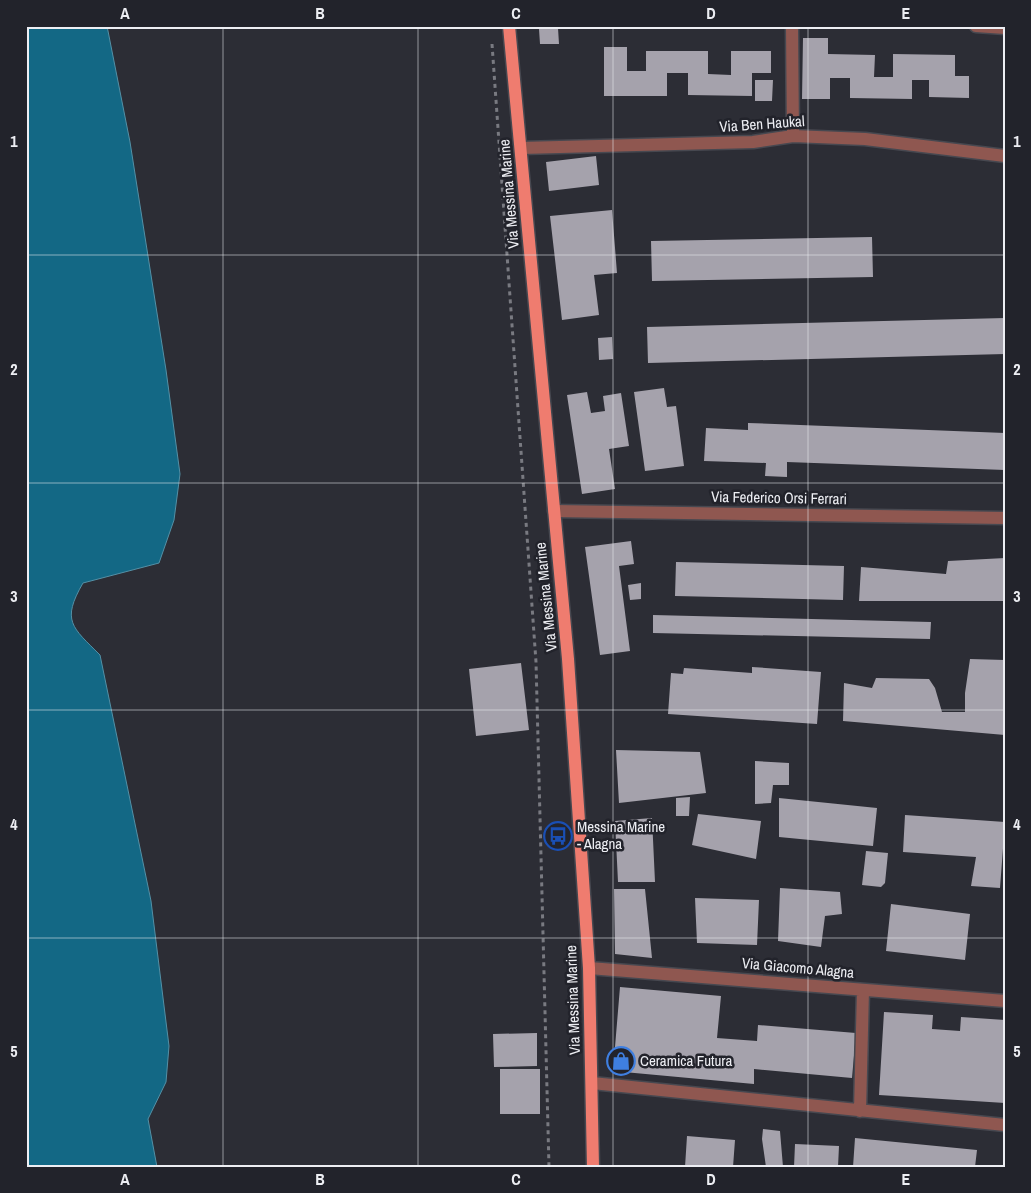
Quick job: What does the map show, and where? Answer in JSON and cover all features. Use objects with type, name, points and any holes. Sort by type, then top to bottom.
[{"type":"main road","name":"Via Messina Marine","points":[[509,26],[568,659],[589,968],[593,1167]]},
{"type":"street","points":[[792,26],[793,136]]},
{"type":"street","points":[[976,26],[1005,28]]},
{"type":"street","name":"Via Ben Haukal","points":[[521,148],[753,142],[793,136],[865,138],[1005,156]]},
{"type":"street","name":"Via Federico Orsi Ferrari","points":[[554,511],[1005,518]]},
{"type":"street","name":"Via Giacomo Alagna","points":[[589,968],[1005,1001]]},
{"type":"street","points":[[860,1111],[863,990]]},
{"type":"street","points":[[592,1083],[1005,1125]]},
{"type":"path","points":[[491,36],[536,662],[549,1167]]},
{"type":"water","points":[[26,26],[107,26],[130,142],[166,370],[180,474],[174,520],[159,563],[83,583],[72,606],[71,615],[73,623],[82,637],[100,655],[151,901],[169,1046],[166,1082],[148,1119],[157,1167],[26,1167]]},
{"type":"building","points":[[558,28],[559,44],[540,44],[539,29]]},
{"type":"building","points":[[803,38],[828,38],[828,54],[875,55],[874,77],[893,77],[893,54],[955,55],[955,76],[969,76],[969,98],[929,97],[929,80],[912,80],[912,99],[850,98],[850,78],[830,78],[830,99],[802,99]]},
{"type":"building","points":[[604,47],[627,47],[627,71],[646,71],[646,51],[708,51],[708,74],[731,75],[731,51],[771,51],[771,73],[752,73],[752,96],[688,95],[688,73],[667,73],[667,96],[604,96]]},
{"type":"building","points":[[755,80],[773,80],[772,101],[755,101]]},
{"type":"building","points":[[596,156],[599,185],[549,191],[546,162]]},
{"type":"building","points":[[612,210],[617,273],[594,275],[599,315],[562,320],[550,216]]},
{"type":"building","points":[[872,237],[873,277],[652,281],[651,241]]},
{"type":"building","points":[[1005,318],[1005,354],[648,363],[647,327]]},
{"type":"building","points":[[612,337],[613,359],[599,360],[598,338]]},
{"type":"building","points":[[664,388],[667,407],[676,406],[684,466],[645,471],[634,392]]},
{"type":"building","points":[[587,392],[591,413],[605,411],[603,396],[621,393],[629,446],[609,449],[615,489],[582,494],[567,395]]},
{"type":"building","points":[[748,423],[1005,433],[1005,470],[787,462],[787,477],[765,476],[766,463],[704,461],[706,428],[748,430]]},
{"type":"building","points":[[631,541],[634,564],[619,566],[630,651],[600,655],[585,547]]},
{"type":"building","points":[[1005,558],[1005,601],[859,601],[861,567],[946,574],[948,561]]},
{"type":"building","points":[[676,562],[844,566],[843,600],[675,596]]},
{"type":"building","points":[[641,583],[641,599],[630,600],[628,585]]},
{"type":"building","points":[[653,615],[931,622],[930,639],[653,633]]},
{"type":"building","points":[[970,659],[1005,660],[1005,735],[843,721],[844,683],[872,688],[876,678],[929,679],[935,688],[942,712],[965,712],[965,693]]},
{"type":"building","points":[[521,663],[529,730],[476,736],[469,669]]},
{"type":"building","points":[[752,667],[821,672],[817,724],[668,714],[671,673],[683,674],[684,668],[752,673]]},
{"type":"building","points":[[616,750],[700,752],[706,793],[619,803]]},
{"type":"building","points":[[755,761],[789,763],[789,785],[773,785],[771,803],[755,804]]},
{"type":"building","points":[[690,797],[689,816],[676,816],[676,798]]},
{"type":"building","points":[[779,798],[877,808],[873,846],[779,837]]},
{"type":"building","points":[[698,814],[761,821],[756,859],[692,845]]},
{"type":"building","points":[[905,815],[1005,822],[1000,888],[971,886],[976,857],[903,852]]},
{"type":"building","points":[[652,818],[655,882],[618,882],[615,821]]},
{"type":"building","points":[[866,851],[888,853],[885,883],[881,887],[862,885]]},
{"type":"building","points":[[780,888],[840,892],[842,914],[825,916],[821,947],[778,941]]},
{"type":"building","points":[[614,889],[645,889],[652,958],[615,954]]},
{"type":"building","points":[[695,898],[759,900],[757,945],[697,943]]},
{"type":"building","points":[[891,904],[970,914],[965,960],[886,951]]},
{"type":"building","points":[[620,987],[721,996],[717,1038],[757,1041],[758,1025],[856,1033],[852,1078],[754,1069],[754,1084],[613,1071]]},
{"type":"building","points":[[884,1012],[933,1015],[932,1029],[960,1031],[961,1017],[1005,1020],[1005,1103],[879,1095]]},
{"type":"building","points":[[537,1033],[537,1066],[494,1067],[493,1034]]},
{"type":"building","points":[[500,1069],[540,1069],[540,1114],[500,1114]]},
{"type":"building","points":[[763,1129],[780,1131],[783,1167],[766,1167],[762,1139]]},
{"type":"building","points":[[687,1136],[735,1140],[733,1167],[685,1167]]},
{"type":"building","points":[[855,1138],[977,1150],[975,1167],[853,1167]]},
{"type":"building","points":[[795,1144],[839,1146],[838,1167],[794,1167]]},
{"type":"place","name":"Messina Marine - Alagna","points":[[558,836]]},
{"type":"place","name":"Ceramica Futura","points":[[621,1061]]}]
